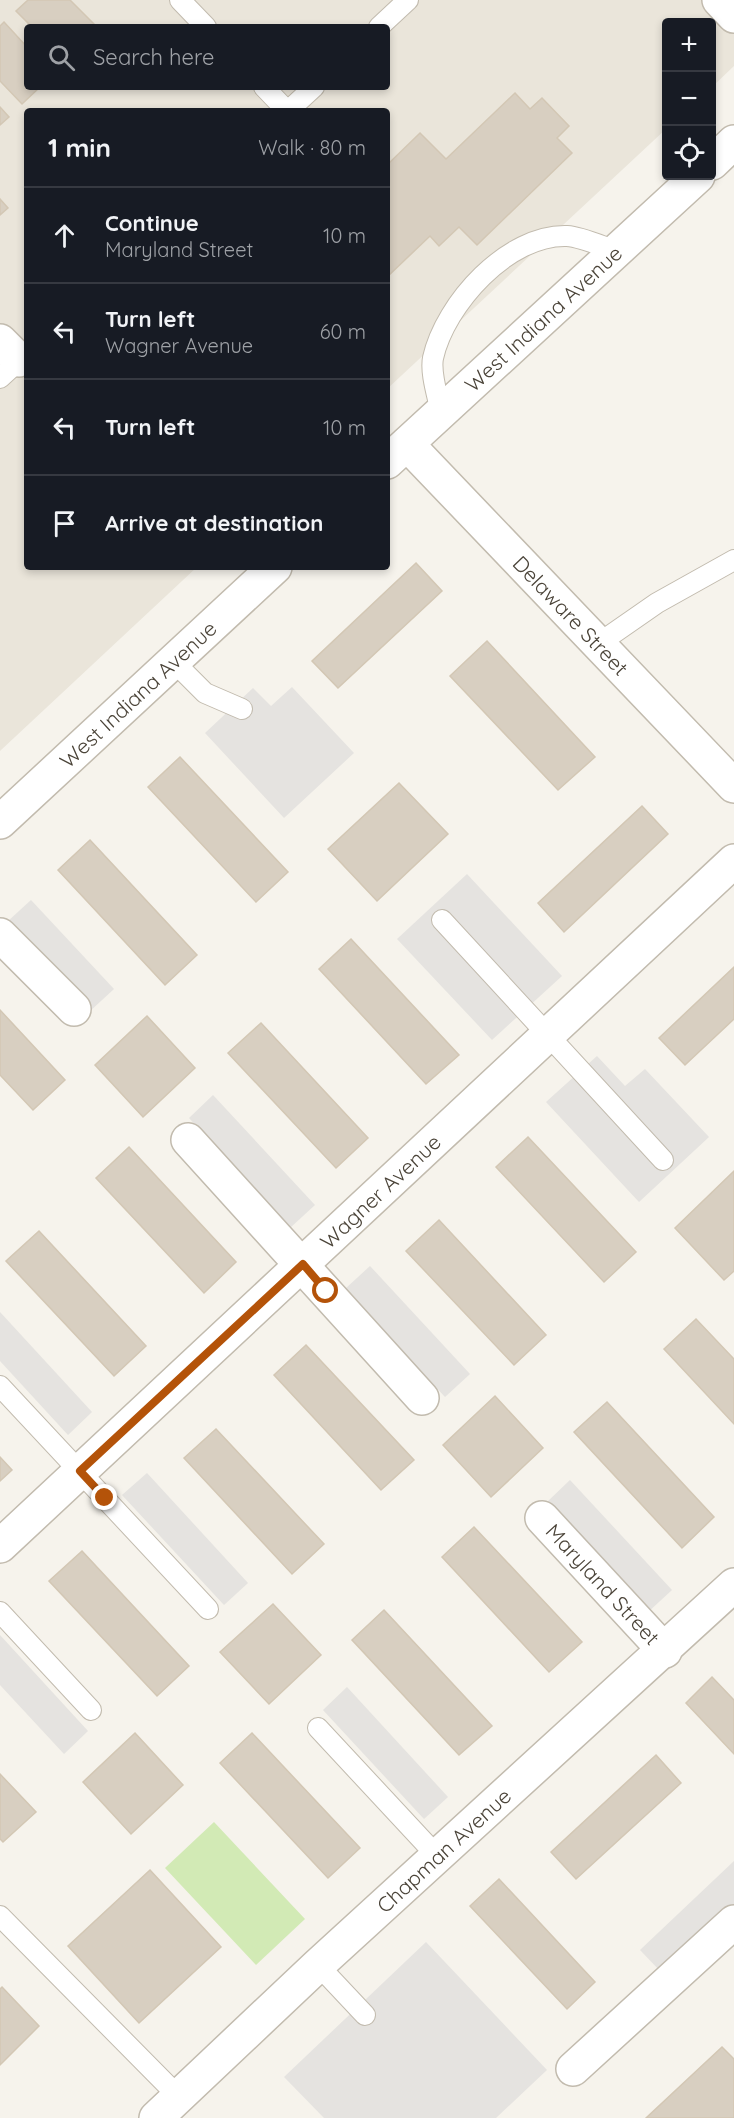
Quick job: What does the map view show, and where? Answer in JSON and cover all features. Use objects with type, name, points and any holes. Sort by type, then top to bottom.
[{"type":"street","points":[[719,0],[734,16]]},
{"type":"street","points":[[716,158],[734,142]]},
{"type":"street","name":"West Indiana Avenue","points":[[397,453],[694,180]]},
{"type":"street","name":"Delaware Street","points":[[397,453],[598,644],[734,786]]},
{"type":"street","name":"West Indiana Avenue","points":[[0,822],[174,661],[262,571]]},
{"type":"street","name":"Wagner Avenue","points":[[0,1546],[734,861]]},
{"type":"street","points":[[0,934],[74,1009]]},
{"type":"street","points":[[188,1140],[303,1264],[422,1398]]},
{"type":"street","name":"Maryland Street","points":[[542,1518],[665,1651]]},
{"type":"street","name":"Chapman Avenue","points":[[167,2107],[318,1965],[665,1651],[734,1585]]},
{"type":"street","points":[[573,2069],[734,1922]]},
{"type":"lane","points":[[180,0],[203,24]]},
{"type":"lane","points":[[382,24],[408,0]]},
{"type":"lane","points":[[267,90],[284,108]]},
{"type":"lane","points":[[290,108],[311,90]]},
{"type":"lane","points":[[441,412],[432,361],[443,324],[465,293],[505,258],[536,241],[568,236],[616,251]]},
{"type":"lane","points":[[598,644],[657,603],[734,560]]},
{"type":"lane","points":[[174,661],[205,693],[242,709]]},
{"type":"lane","points":[[442,920],[663,1160]]},
{"type":"lane","points":[[0,1386],[208,1609]]},
{"type":"lane","points":[[0,1612],[91,1710]]},
{"type":"lane","points":[[318,1728],[438,1857]]},
{"type":"lane","points":[[0,1916],[167,2107]]},
{"type":"lane","points":[[318,1965],[365,2015]]},
{"type":"shaded area","points":[[0,0],[734,0],[734,66],[716,83],[716,18],[662,18],[662,133],[390,386],[390,108],[24,108],[24,570],[194,570],[0,751]]},
{"type":"shaded area","points":[[292,687],[354,753],[284,818],[205,733],[253,688],[271,706]]},
{"type":"shaded area","points":[[467,874],[562,976],[492,1040],[397,939]]},
{"type":"shaded area","points":[[31,900],[114,989],[89,1012],[7,922]]},
{"type":"shaded area","points":[[597,1056],[625,1086],[645,1069],[709,1137],[639,1202],[546,1102]]},
{"type":"shaded area","points":[[213,1095],[315,1205],[290,1228],[189,1118]]},
{"type":"shaded area","points":[[370,1266],[470,1374],[445,1397],[345,1289]]},
{"type":"shaded area","points":[[0,1312],[92,1412],[68,1435],[0,1361]]},
{"type":"shaded area","points":[[147,1473],[248,1583],[224,1605],[122,1495]]},
{"type":"shaded area","points":[[570,1480],[672,1590],[647,1613],[546,1503]]},
{"type":"shaded area","points":[[0,1635],[88,1731],[64,1754],[0,1685]]},
{"type":"shaded area","points":[[347,1687],[448,1797],[424,1819],[323,1710]]},
{"type":"shaded area","points":[[734,1861],[734,1905],[662,1973],[640,1950]]},
{"type":"shaded area","points":[[426,1942],[547,2070],[496,2118],[324,2118],[284,2077]]},
{"type":"green space","points":[[214,1822],[305,1919],[256,1965],[165,1868]]},
{"type":"building","points":[[28,0],[70,0],[94,24],[29,24],[16,11]]},
{"type":"building","points":[[4,22],[24,44],[24,90],[37,90],[22,104],[0,81],[0,26]]},
{"type":"building","points":[[515,93],[530,109],[542,98],[569,126],[557,138],[572,153],[477,245],[459,227],[439,246],[430,236],[390,274],[390,162],[420,133],[446,159]]},
{"type":"building","points":[[0,107],[9,117],[0,125]]},
{"type":"building","points":[[0,199],[8,208],[0,215]]},
{"type":"building","points":[[416,563],[442,591],[338,688],[312,661]]},
{"type":"building","points":[[487,641],[595,757],[558,790],[450,676]]},
{"type":"building","points":[[180,757],[288,872],[256,902],[148,787]]},
{"type":"building","points":[[399,783],[448,834],[377,901],[328,849]]},
{"type":"building","points":[[642,806],[668,834],[564,932],[538,903]]},
{"type":"building","points":[[90,840],[197,955],[165,985],[58,870]]},
{"type":"building","points":[[351,939],[459,1055],[426,1084],[319,969]]},
{"type":"building","points":[[734,967],[734,1019],[685,1065],[659,1038]]},
{"type":"building","points":[[0,1010],[65,1080],[33,1110],[0,1075]]},
{"type":"building","points":[[147,1016],[195,1068],[143,1117],[95,1065]]},
{"type":"building","points":[[261,1023],[368,1138],[336,1168],[228,1053]]},
{"type":"building","points":[[528,1137],[636,1252],[604,1282],[496,1167]]},
{"type":"building","points":[[129,1147],[236,1262],[204,1293],[96,1178]]},
{"type":"building","points":[[734,1171],[734,1271],[724,1280],[675,1228]]},
{"type":"building","points":[[439,1220],[546,1335],[514,1365],[406,1251]]},
{"type":"building","points":[[39,1231],[146,1346],[114,1376],[6,1261]]},
{"type":"building","points":[[696,1319],[734,1359],[734,1424],[664,1349]]},
{"type":"building","points":[[306,1345],[414,1460],[381,1490],[274,1375]]},
{"type":"building","points":[[495,1396],[543,1448],[491,1497],[443,1445]]},
{"type":"building","points":[[607,1402],[714,1517],[682,1548],[574,1432]]},
{"type":"building","points":[[216,1429],[324,1544],[292,1574],[184,1458]]},
{"type":"building","points":[[0,1457],[12,1470],[0,1481]]},
{"type":"building","points":[[474,1527],[582,1642],[549,1672],[442,1557]]},
{"type":"building","points":[[82,1551],[189,1666],[157,1696],[49,1581]]},
{"type":"building","points":[[273,1604],[321,1655],[269,1704],[220,1652]]},
{"type":"building","points":[[384,1610],[492,1726],[459,1755],[352,1640]]},
{"type":"building","points":[[712,1677],[734,1700],[734,1754],[686,1703]]},
{"type":"building","points":[[135,1733],[183,1785],[131,1834],[83,1782]]},
{"type":"building","points":[[252,1733],[360,1848],[328,1878],[220,1763]]},
{"type":"building","points":[[656,1755],[681,1783],[576,1879],[551,1852]]},
{"type":"building","points":[[0,1774],[36,1812],[3,1842],[0,1839]]},
{"type":"building","points":[[150,1870],[221,1947],[139,2023],[68,1946]]},
{"type":"building","points":[[499,1879],[595,1982],[567,2009],[470,1906]]},
{"type":"building","points":[[2,1987],[39,2026],[0,2065],[0,1989]]},
{"type":"building","points":[[722,2047],[734,2059],[734,2118],[646,2118]]},
{"type":"route","points":[[105,1498],[80,1471],[303,1264],[326,1291]]}]
